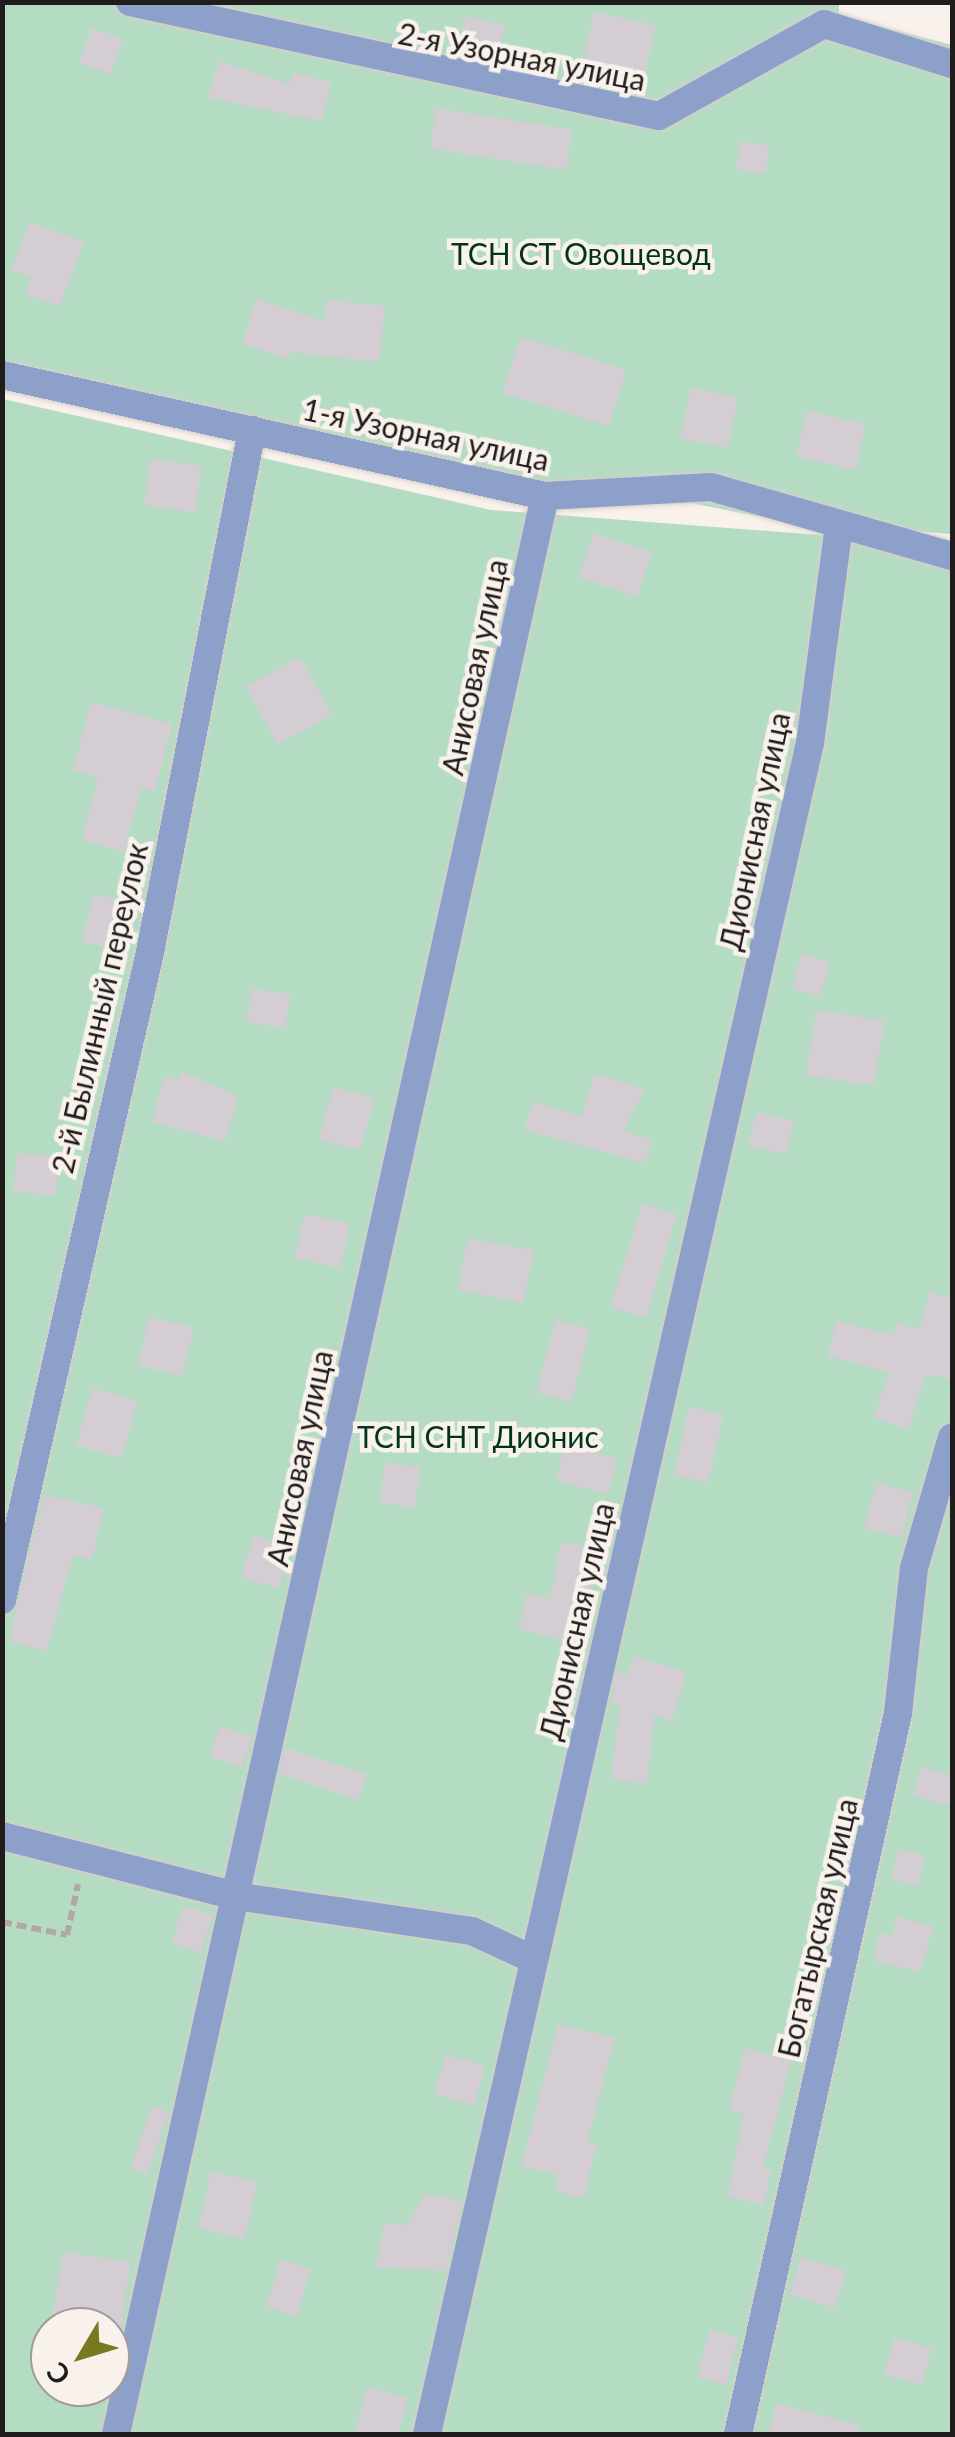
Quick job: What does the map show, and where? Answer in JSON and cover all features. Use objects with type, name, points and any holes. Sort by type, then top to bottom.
[{"type":"street","name":"2-я Узорная улица","points":[[130,2],[660,116],[823,13]]},
{"type":"street","points":[[823,13],[952,64]]},
{"type":"street","name":"1-я Узорная улица","points":[[2,375],[545,496],[711,487],[952,556]]},
{"type":"street","name":"2-й Былинный переулок","points":[[2,1600],[150,952],[252,430]]},
{"type":"street","name":"Анисовая улица","points":[[116,2434],[545,496]]},
{"type":"street","name":"Дионисная улица","points":[[427,2434],[810,742],[839,526]]},
{"type":"street","name":"Богатырская улица","points":[[738,2434],[898,1714],[914,1568],[952,1437]]},
{"type":"street","points":[[2,1836],[235,1896],[472,1931],[532,1959]]},
{"type":"path","points":[[2,1922],[67,1935],[83,1857]]},
{"type":"green space","name":"ТСН СТ Овощевод","points":[[839,2],[839,16],[952,45],[952,534],[781,521],[691,503],[582,506],[3,388],[3,3]]},
{"type":"green space","name":"ТСН СНТ Дионис","points":[[3,399],[491,510],[952,545],[952,2434],[3,2434]]},
{"type":"building","points":[[594,12],[656,25],[643,83],[582,70]]},
{"type":"building","points":[[465,16],[505,25],[497,59],[457,50]]},
{"type":"building","points":[[91,28],[123,39],[111,74],[79,63]]},
{"type":"building","points":[[219,61],[290,84],[293,73],[331,82],[322,121],[207,98]]},
{"type":"building","points":[[436,108],[572,130],[566,170],[430,148]]},
{"type":"building","points":[[740,141],[770,146],[765,173],[736,169]]},
{"type":"building","points":[[29,222],[84,242],[60,306],[25,294],[31,277],[11,270]]},
{"type":"building","points":[[256,299],[325,321],[327,300],[385,306],[379,362],[291,352],[289,359],[242,344]]},
{"type":"building","points":[[520,337],[626,369],[609,426],[503,393]]},
{"type":"building","points":[[691,388],[738,398],[727,448],[680,438]]},
{"type":"building","points":[[806,411],[866,424],[856,470],[796,457]]},
{"type":"building","points":[[151,458],[202,466],[195,513],[144,504]]},
{"type":"building","points":[[593,533],[652,552],[637,597],[578,578]]},
{"type":"building","points":[[300,657],[332,715],[278,745],[246,687]]},
{"type":"building","points":[[91,702],[172,724],[155,792],[141,788],[124,852],[82,840],[98,777],[73,770]]},
{"type":"building","points":[[93,894],[135,904],[124,951],[82,942]]},
{"type":"building","points":[[801,954],[829,961],[820,996],[792,989]]},
{"type":"building","points":[[252,988],[290,995],[285,1028],[246,1021]]},
{"type":"building","points":[[816,1010],[884,1021],[874,1086],[806,1075]]},
{"type":"building","points":[[181,1071],[238,1096],[225,1142],[152,1122],[164,1076],[179,1080]]},
{"type":"building","points":[[594,1074],[644,1089],[624,1131],[652,1140],[645,1163],[524,1130],[533,1101],[582,1117]]},
{"type":"building","points":[[333,1087],[375,1098],[361,1150],[319,1139]]},
{"type":"building","points":[[756,1112],[793,1120],[786,1154],[749,1146]]},
{"type":"building","points":[[17,1153],[59,1157],[55,1196],[14,1192]]},
{"type":"building","points":[[642,1204],[677,1215],[646,1318],[610,1307]]},
{"type":"building","points":[[304,1214],[350,1224],[341,1268],[295,1258]]},
{"type":"building","points":[[468,1238],[534,1251],[524,1303],[458,1290]]},
{"type":"building","points":[[929,1292],[952,1298],[952,1380],[926,1374],[908,1429],[874,1418],[889,1372],[828,1356],[836,1321],[893,1335],[896,1324],[920,1329]]},
{"type":"building","points":[[149,1317],[194,1327],[183,1376],[138,1366]]},
{"type":"building","points":[[555,1320],[590,1329],[572,1401],[537,1393]]},
{"type":"building","points":[[92,1388],[137,1400],[122,1458],[76,1446]]},
{"type":"building","points":[[689,1407],[723,1414],[709,1483],[674,1475]]},
{"type":"building","points":[[565,1445],[617,1458],[608,1494],[556,1481]]},
{"type":"building","points":[[385,1462],[421,1467],[415,1508],[379,1503]]},
{"type":"building","points":[[876,1483],[913,1492],[902,1538],[865,1529]]},
{"type":"building","points":[[44,1495],[104,1508],[92,1560],[73,1555],[47,1651],[9,1641]]},
{"type":"building","points":[[254,1535],[291,1546],[278,1588],[241,1577]]},
{"type":"building","points":[[561,1542],[600,1549],[581,1645],[519,1629],[527,1593],[550,1599]]},
{"type":"building","points":[[634,1656],[686,1672],[672,1721],[655,1715],[646,1784],[611,1779],[620,1705],[611,1702],[617,1672],[628,1675]]},
{"type":"building","points":[[220,1726],[252,1737],[242,1767],[210,1756]]},
{"type":"building","points":[[286,1748],[367,1774],[358,1800],[278,1774]]},
{"type":"building","points":[[920,1767],[952,1775],[952,1806],[913,1796]]},
{"type":"building","points":[[899,1849],[925,1856],[917,1886],[891,1879]]},
{"type":"building","points":[[183,1906],[213,1915],[201,1952],[172,1943]]},
{"type":"building","points":[[896,1917],[933,1926],[921,1972],[873,1961],[880,1933],[892,1936]]},
{"type":"building","points":[[558,2025],[615,2037],[588,2140],[596,2145],[584,2198],[555,2191],[558,2174],[521,2166]]},
{"type":"building","points":[[745,2048],[791,2061],[763,2168],[771,2169],[764,2205],[727,2197],[744,2114],[729,2110]]},
{"type":"building","points":[[445,2055],[485,2065],[475,2105],[435,2095]]},
{"type":"building","points":[[152,2106],[169,2112],[148,2174],[131,2168]]},
{"type":"building","points":[[211,2171],[258,2182],[244,2239],[198,2228]]},
{"type":"building","points":[[425,2194],[462,2201],[446,2271],[376,2267],[384,2222],[406,2226]]},
{"type":"building","points":[[62,2252],[130,2262],[124,2307],[54,2307]]},
{"type":"building","points":[[801,2257],[846,2271],[835,2308],[790,2294]]},
{"type":"building","points":[[280,2260],[311,2269],[297,2316],[266,2307]]},
{"type":"building","points":[[709,2330],[738,2337],[726,2385],[697,2378]]},
{"type":"building","points":[[894,2338],[932,2348],[922,2385],[884,2375]]},
{"type":"building","points":[[367,2387],[408,2398],[398,2434],[355,2434]]},
{"type":"building","points":[[776,2403],[859,2425],[858,2434],[768,2434]]}]
